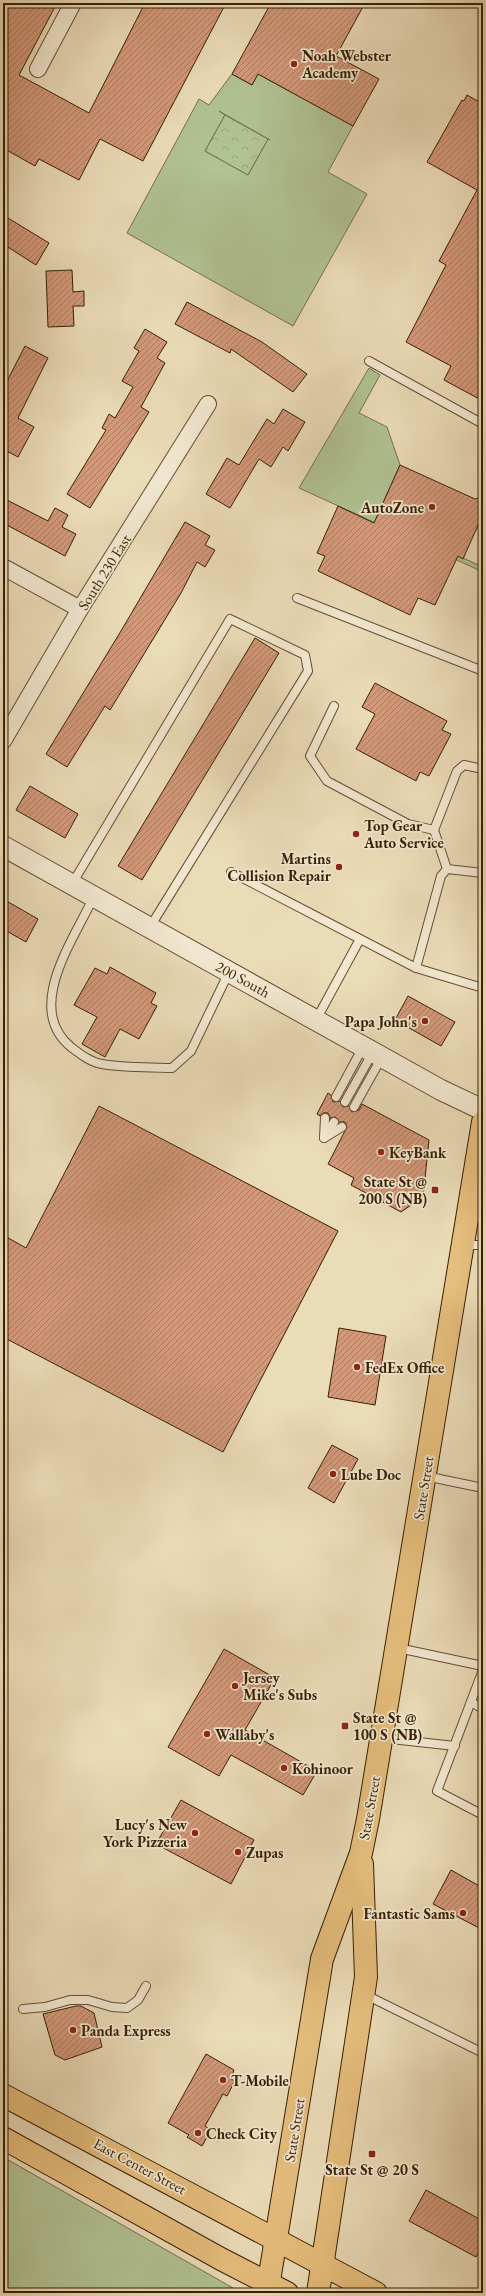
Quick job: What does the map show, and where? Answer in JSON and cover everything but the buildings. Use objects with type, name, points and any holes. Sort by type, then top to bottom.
[{"type":"main road","name":"State Street","points":[[268,2288],[322,1959],[361,1853],[425,1476],[473,1245],[483,1122]]},
{"type":"main road","name":"State Street","points":[[318,2293],[366,1977],[361,1853]]},
{"type":"main road","name":"East Center Street","points":[[3,2095],[376,2293]]},
{"type":"main road","points":[[3,2138],[268,2288],[287,2293]]},
{"type":"street","points":[[38,68],[73,3]]},
{"type":"street","name":"South 230 East","points":[[3,741],[80,610],[208,404]]},
{"type":"street","points":[[3,567],[80,610]]},
{"type":"street","name":"200 South","points":[[3,846],[441,1090],[483,1110]]},
{"type":"lane","points":[[369,361],[483,424]]},
{"type":"lane","points":[[297,598],[483,671]]},
{"type":"lane","points":[[72,884],[230,618],[305,655],[308,671],[150,927]]},
{"type":"lane","points":[[334,706],[310,756],[327,781],[408,824],[434,830]]},
{"type":"lane","points":[[447,869],[434,830],[457,771],[464,765],[483,769]]},
{"type":"lane","points":[[447,869],[483,873]]},
{"type":"lane","points":[[416,968],[442,876],[447,869]]},
{"type":"lane","points":[[231,872],[416,968],[483,988]]},
{"type":"lane","points":[[94,896],[71,938],[51,994],[52,1022],[60,1038],[82,1056],[101,1064],[172,1068],[191,1051],[229,972]]},
{"type":"lane","points":[[316,1020],[360,939]]},
{"type":"lane","points":[[336,1097],[373,1052]]},
{"type":"lane","points":[[345,1102],[373,1052]]},
{"type":"lane","points":[[354,1107],[373,1052]]},
{"type":"lane","points":[[324,1138],[325,1118]]},
{"type":"lane","points":[[324,1138],[334,1122]]},
{"type":"lane","points":[[324,1138],[342,1127]]},
{"type":"lane","points":[[425,1476],[483,1488]]},
{"type":"lane","points":[[397,1648],[483,1666]]},
{"type":"lane","points":[[483,1670],[437,1792],[483,1815]]},
{"type":"lane","points":[[471,1702],[483,1709]]},
{"type":"lane","points":[[381,1738],[454,1746]]},
{"type":"lane","points":[[23,2009],[45,2007],[70,2000],[88,2000],[112,2007],[127,2008],[138,2000],[146,1986]]},
{"type":"lane","points":[[364,1994],[483,2053]]},
{"type":"green space","points":[[232,74],[252,85],[258,74],[353,126],[328,172],[367,194],[293,326],[127,233],[199,99],[209,105]],"holes":[[[219,111],[270,140],[268,139],[248,175],[205,151],[225,115]]]},
{"type":"green space","points":[[225,115],[268,139],[248,175],[205,151]]},
{"type":"green space","points":[[369,368],[380,375],[359,413],[387,427],[400,465],[376,519],[483,567],[483,572],[299,488]]},
{"type":"green space","points":[[3,2157],[233,2288],[236,2293],[3,2293]]},
{"type":"place","name":"Noah Webster Academy","points":[[294,64]]},
{"type":"place","name":"AutoZone","points":[[432,507]]},
{"type":"place","name":"Top Gear Auto Service","points":[[356,834]]},
{"type":"place","name":"Martins Collision Repair","points":[[339,867]]},
{"type":"place","name":"Papa John's","points":[[425,1021]]},
{"type":"place","name":"KeyBank","points":[[381,1152]]},
{"type":"place","name":"State St @ 200 S (NB)","points":[[435,1190]]},
{"type":"place","name":"FedEx Office","points":[[357,1367]]},
{"type":"place","name":"Lube Doc","points":[[333,1474]]},
{"type":"place","name":"Jersey Mike's Subs","points":[[235,1686]]},
{"type":"place","name":"State St @ 100 S (NB)","points":[[345,1726]]},
{"type":"place","name":"Wallaby's","points":[[207,1734]]},
{"type":"place","name":"Kohinoor","points":[[284,1768]]},
{"type":"place","name":"Lucy's New York Pizzeria","points":[[195,1833]]},
{"type":"place","name":"Zupas","points":[[238,1852]]},
{"type":"place","name":"Fantastic Sams","points":[[463,1913]]},
{"type":"place","name":"Panda Express","points":[[73,2030]]},
{"type":"place","name":"T-Mobile","points":[[223,2080]]},
{"type":"place","name":"Check City","points":[[198,2133]]},
{"type":"place","name":"State St @ 20 S","points":[[372,2154]]}]
